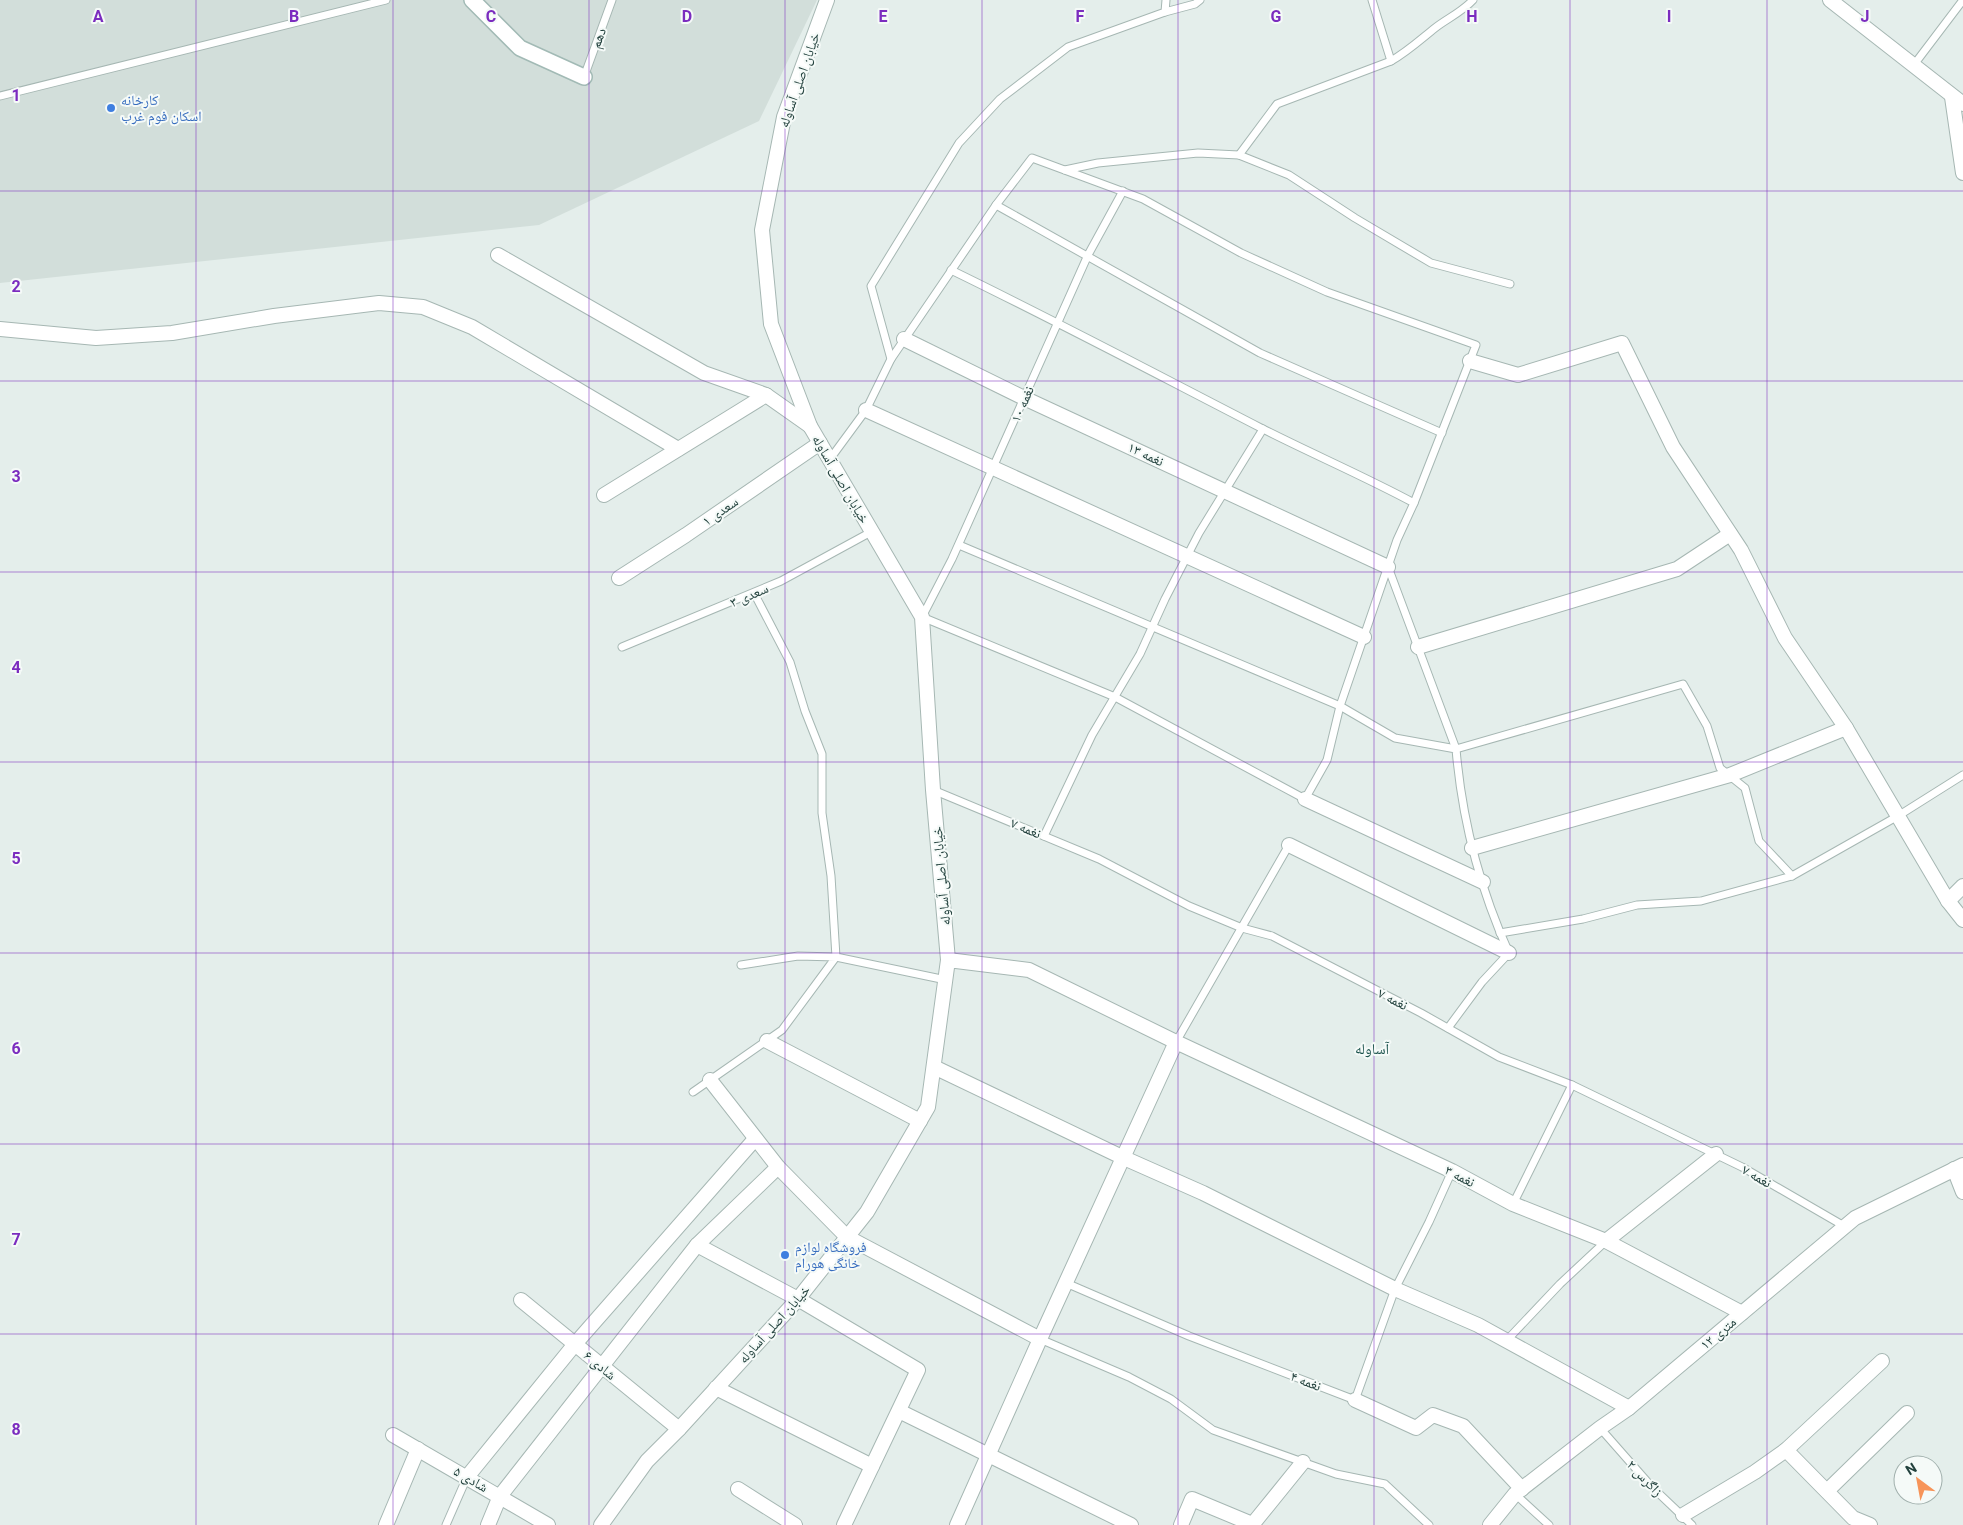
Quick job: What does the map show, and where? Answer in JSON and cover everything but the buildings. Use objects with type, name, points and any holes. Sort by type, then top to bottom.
[{"type":"street","points":[[472,0],[520,48],[584,77]]},
{"type":"street","name":"خیابان اصلی آساوله","points":[[601,1525],[647,1461],[679,1429],[798,1299],[867,1212],[928,1106],[934,1066],[948,960],[933,790],[922,618],[810,426],[771,324],[762,230],[784,117],[827,0]]},
{"type":"street","points":[[1830,0],[1958,100],[1963,172]]},
{"type":"street","points":[[498,255],[704,373],[766,395],[810,426]]},
{"type":"street","points":[[0,329],[96,338],[172,333],[274,316],[379,303],[423,307],[472,327],[678,450]]},
{"type":"street","name":"نغمه ۱۳","points":[[904,339],[1024,398],[1388,567]]},
{"type":"street","points":[[1470,361],[1518,375],[1622,343],[1673,447],[1741,550],[1785,638],[1846,728],[1948,900],[1963,920]]},
{"type":"street","points":[[604,495],[766,395]]},
{"type":"street","points":[[866,410],[1364,637]]},
{"type":"street","name":"سعدی ۱","points":[[619,578],[686,535],[820,442]]},
{"type":"street","points":[[1418,647],[1677,569],[1730,534]]},
{"type":"street","points":[[1472,848],[1730,775],[1846,728]]},
{"type":"street","points":[[1305,798],[1483,882]]},
{"type":"street","points":[[1289,845],[1509,953]]},
{"type":"street","points":[[1948,900],[1963,886]]},
{"type":"street","points":[[948,960],[1029,970],[1176,1042],[957,1525]]},
{"type":"street","points":[[766,1041],[920,1121]]},
{"type":"street","name":"نغمه ۳","points":[[1176,1042],[1452,1171],[1513,1204],[1606,1241],[1742,1313]]},
{"type":"street","points":[[934,1066],[1124,1158],[1203,1193],[1395,1289],[1478,1324],[1629,1408]]},
{"type":"street","points":[[710,1080],[778,1167],[847,1237],[1040,1339]]},
{"type":"street","points":[[467,1477],[575,1344],[755,1138]]},
{"type":"street","points":[[1606,1241],[1716,1154]]},
{"type":"street","points":[[488,1525],[500,1496],[697,1244],[778,1167]]},
{"type":"street","points":[[1959,1167],[1963,1192]]},
{"type":"street","name":"۱۲ متری","points":[[1490,1525],[1519,1492],[1600,1428],[1629,1408],[1854,1218],[1959,1167]]},
{"type":"street","points":[[697,1244],[798,1299],[918,1370],[844,1525]]},
{"type":"street","name":"شادی ۶","points":[[521,1300],[679,1429]]},
{"type":"street","points":[[1687,1520],[1786,1450],[1882,1361]]},
{"type":"street","points":[[716,1388],[872,1466]]},
{"type":"street","name":"نغمه ۴","points":[[1355,1400],[1416,1428],[1433,1415],[1463,1426],[1519,1492]]},
{"type":"street","points":[[898,1411],[1131,1525]]},
{"type":"street","points":[[1827,1491],[1907,1413]]},
{"type":"street","name":"شادی ۵","points":[[393,1435],[548,1525]]},
{"type":"street","points":[[386,1525],[418,1449]]},
{"type":"street","points":[[1786,1450],[1853,1518],[1870,1525]]},
{"type":"street","points":[[1181,1525],[1192,1499],[1252,1525],[1303,1462]]},
{"type":"street","points":[[738,1489],[795,1525]]},
{"type":"lane","points":[[0,96],[386,0]]},
{"type":"lane","name":"دهم","points":[[584,77],[612,0]]},
{"type":"lane","points":[[1165,12],[1166,0]]},
{"type":"lane","points":[[890,360],[871,286],[959,143],[1000,99],[1068,47],[1165,12],[1195,4],[1200,0]]},
{"type":"lane","points":[[1372,0],[1391,61]]},
{"type":"lane","points":[[1239,155],[1277,104],[1403,55],[1437,27],[1464,10],[1473,0]]},
{"type":"lane","points":[[1913,66],[1963,0]]},
{"type":"lane","points":[[1065,170],[1098,163],[1198,153],[1239,155],[1289,175],[1355,218],[1431,263],[1510,284]]},
{"type":"lane","points":[[829,460],[866,410],[890,360],[904,339],[996,205],[1032,158],[1143,199],[1241,253],[1327,292],[1476,345],[1414,503],[1397,540],[1340,706],[1327,760],[1305,798],[1115,697],[922,618]]},
{"type":"lane","name":"نغمه ۱۰","points":[[922,618],[959,545],[1088,255],[1123,191]]},
{"type":"lane","points":[[996,205],[1260,353],[1442,433]]},
{"type":"lane","points":[[951,270],[1058,322],[1263,429],[1373,481],[1414,503]]},
{"type":"lane","points":[[1044,836],[1092,735],[1140,654],[1187,556],[1263,429]]},
{"type":"lane","name":"سعدی ۳","points":[[622,647],[780,582],[872,532]]},
{"type":"lane","points":[[959,545],[1340,706],[1395,738],[1456,749],[1683,684],[1707,726],[1720,768],[1746,788],[1759,841],[1792,876]]},
{"type":"lane","points":[[1388,567],[1456,749],[1459,785],[1472,848],[1500,933],[1509,953],[1482,982],[1448,1028]]},
{"type":"lane","points":[[694,1092],[782,1030],[836,957],[831,876],[822,812],[822,754],[805,711],[790,662],[754,593]]},
{"type":"lane","points":[[1500,933],[1584,919],[1637,905],[1701,901],[1792,876],[1898,816],[1963,775]]},
{"type":"lane","name":"نغمه ۷","points":[[933,790],[1099,859],[1188,906],[1242,928],[1272,936],[1448,1028],[1499,1057],[1572,1085],[1742,1167],[1844,1226]]},
{"type":"lane","points":[[1176,1042],[1289,845]]},
{"type":"lane","points":[[741,965],[798,956],[836,957],[946,980]]},
{"type":"lane","points":[[1513,1204],[1572,1085]]},
{"type":"lane","points":[[1355,1400],[1395,1289],[1452,1171]]},
{"type":"lane","points":[[1507,1340],[1560,1284],[1606,1241]]},
{"type":"lane","name":"نغمه ۴","points":[[1066,1283],[1189,1336],[1355,1400]]},
{"type":"lane","points":[[1040,1339],[1129,1378],[1171,1399],[1213,1430],[1336,1474],[1385,1484],[1429,1525]]},
{"type":"lane","name":"زاگرس ۲","points":[[1600,1428],[1651,1486],[1687,1520]]},
{"type":"lane","points":[[446,1525],[467,1477]]},
{"type":"lane","points":[[1519,1492],[1549,1525]]},
{"type":"shaded area","points":[[0,0],[817,0],[759,121],[539,225],[0,283]]},
{"type":"place","name":"کارخانه اسکان فوم غرب","points":[[111,108]]},
{"type":"place","name":"فروشگاه لوازم خانگی هورام","points":[[785,1255]]},
{"type":"district","name":"آساوله","points":[[1372,1049]]}]
